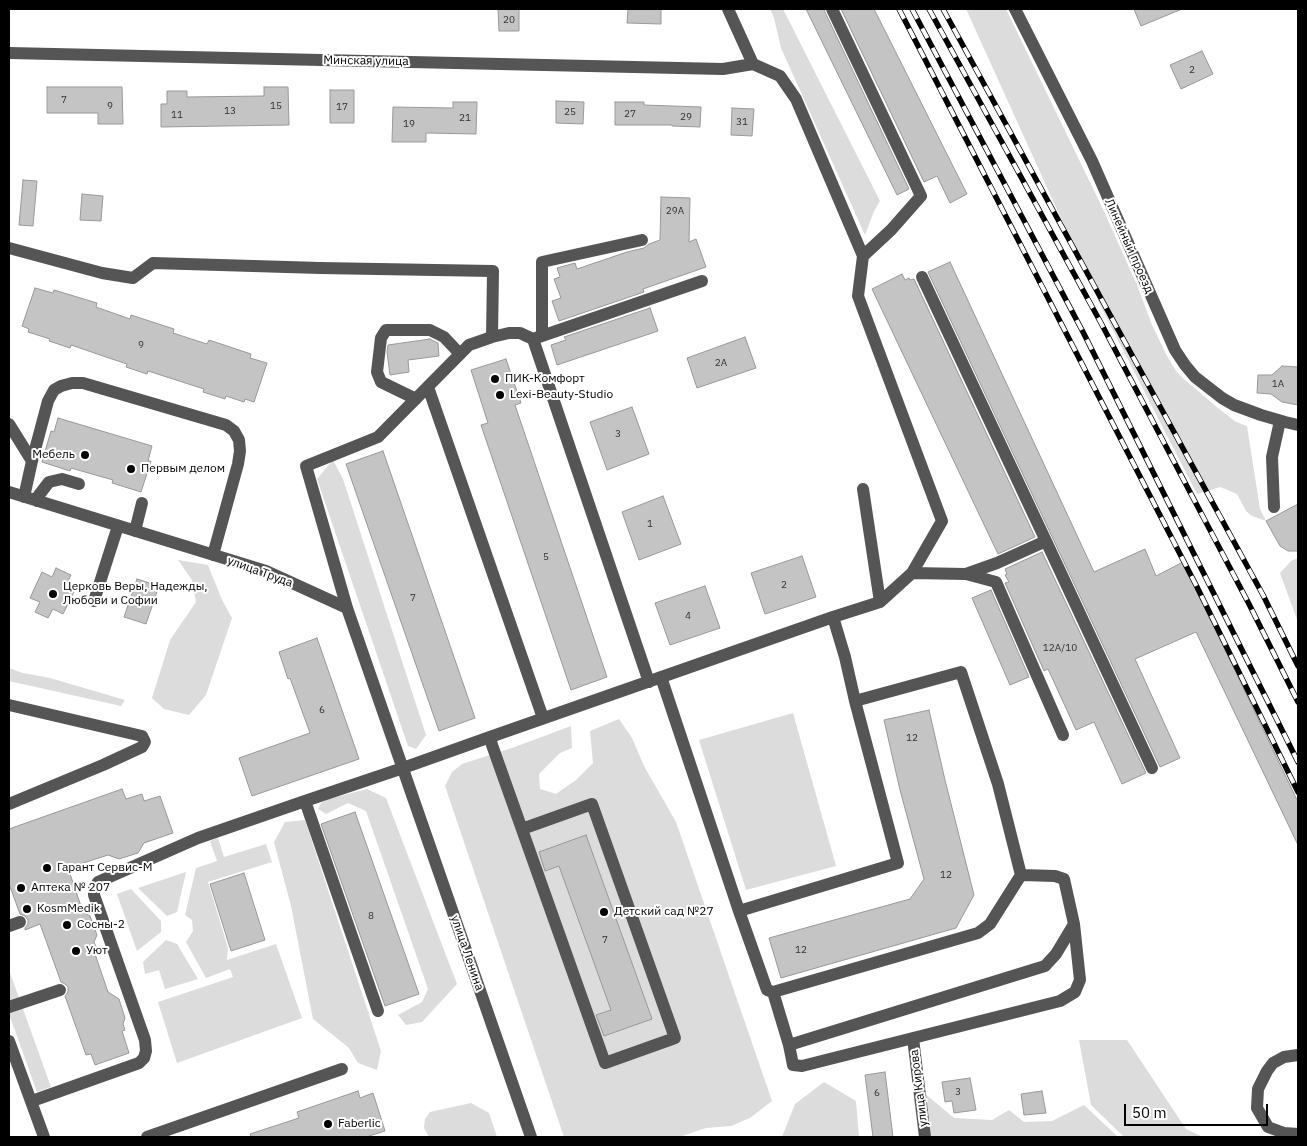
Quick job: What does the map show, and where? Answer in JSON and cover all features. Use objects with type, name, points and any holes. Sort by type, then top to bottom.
[{"type":"street","points":[[32,1101],[135,1065],[144,1058],[146,1052],[145,1040],[94,895],[94,888],[98,882],[198,838],[880,602],[912,573],[942,521],[858,296],[863,256],[796,99],[780,76],[753,64],[728,9]]},
{"type":"street","points":[[832,9],[921,196],[891,230],[863,256]]},
{"type":"street","name":"Линейный проезд","points":[[1015,9],[1092,162],[1175,350],[1185,365],[1195,377],[1234,405],[1280,421],[1298,425]]},
{"type":"street","name":"Минская улица","points":[[9,53],[723,68],[753,64]]},
{"type":"street","points":[[642,240],[542,262],[538,337],[655,680],[767,990],[773,992],[978,933],[990,924],[1022,875],[998,784],[961,672],[855,701]]},
{"type":"street","points":[[9,248],[102,274],[133,278],[153,262],[310,268],[493,271],[492,337]]},
{"type":"street","points":[[922,277],[1152,768]]},
{"type":"street","points":[[403,768],[347,608],[306,466],[378,437],[469,344],[509,333],[520,333],[538,337],[702,281]]},
{"type":"street","points":[[416,399],[381,382],[377,372],[381,338],[386,330],[430,330],[444,337],[460,354]]},
{"type":"street","points":[[24,497],[48,401],[54,390],[61,386],[83,383],[226,425],[234,431],[239,440],[240,451],[213,555]]},
{"type":"street","points":[[428,387],[543,718]]},
{"type":"street","points":[[1274,507],[1272,457],[1280,421]]},
{"type":"street","points":[[9,424],[32,461]]},
{"type":"street","points":[[37,501],[39,495],[49,482],[62,479],[79,484]]},
{"type":"street","points":[[863,489],[880,602]]},
{"type":"street","name":"улица Труда","points":[[9,492],[266,571],[347,608]]},
{"type":"street","points":[[134,531],[142,502]]},
{"type":"street","points":[[94,600],[118,526]]},
{"type":"street","points":[[966,574],[997,563],[1046,541]]},
{"type":"street","points":[[912,573],[966,574],[996,582],[1063,734]]},
{"type":"street","points":[[738,911],[898,863],[833,617]]},
{"type":"street","points":[[9,705],[142,736],[145,742],[142,747],[103,765],[9,804]]},
{"type":"street","points":[[490,737],[522,829],[605,1063],[675,1038],[592,804],[522,829]]},
{"type":"street","name":"улица Ленина","points":[[403,768],[532,1137]]},
{"type":"street","points":[[305,801],[378,1011]]},
{"type":"street","points":[[773,992],[793,1065],[802,1066],[1060,1001],[1075,992],[1080,980],[1074,924],[1064,879],[1055,876],[1022,875]]},
{"type":"street","points":[[789,1045],[1045,966],[1056,954],[1074,924]]},
{"type":"street","points":[[9,1007],[60,990]]},
{"type":"street","name":"улица Кирова","points":[[913,1038],[925,1137]]},
{"type":"street","points":[[9,1040],[44,1137]]},
{"type":"street","points":[[1298,1055],[1284,1057],[1273,1063],[1258,1089],[1257,1108],[1268,1127],[1284,1133],[1298,1134]]},
{"type":"street","points":[[147,1137],[342,1069]]},
{"type":"shaded area","points":[[770,9],[783,9],[880,201],[865,235],[781,48]]},
{"type":"shaded area","points":[[966,9],[1006,9],[1102,207],[1167,356],[1176,371],[1185,380],[1236,422],[1247,426],[1260,509],[1266,521],[1252,516],[1246,511],[1237,494],[1220,487],[1197,494],[1103,311]]},
{"type":"shaded area","points":[[333,460],[343,479],[426,735],[416,749],[408,746],[317,479]]},
{"type":"shaded area","points":[[1298,558],[1298,622],[1280,573],[1291,561]]},
{"type":"shaded area","points":[[178,560],[208,565],[222,600],[232,618],[206,695],[189,715],[164,709],[152,698],[170,640],[196,602],[192,580]]},
{"type":"shaded area","points":[[9,668],[125,700],[121,706],[9,681]]},
{"type":"shaded area","points":[[793,713],[836,866],[746,890],[699,740]]},
{"type":"shaded area","name":"Детский сад №27","points":[[619,719],[632,738],[644,766],[676,822],[772,1101],[750,1118],[731,1126],[706,1128],[679,1137],[564,1137],[445,786],[452,772],[462,764],[571,726],[572,748],[560,753],[539,774],[540,789],[556,794],[576,780],[593,763],[590,731]]},
{"type":"shaded area","points":[[367,789],[386,798],[457,984],[422,1022],[406,1025],[398,1015],[422,1002],[428,989],[366,811],[348,803],[326,814],[318,809],[321,803],[329,799]]},
{"type":"shaded area","points":[[305,820],[381,1051],[377,1070],[358,1063],[349,1048],[313,1019],[291,906],[274,842],[285,822]]},
{"type":"shaded area","points":[[218,838],[224,857],[266,844],[272,862],[208,882],[228,948],[227,960],[276,944],[302,1018],[177,1063],[158,1002],[233,977],[230,969],[206,978],[186,942],[193,931],[192,920],[185,915],[196,868],[217,861],[210,841]]},
{"type":"shaded area","points":[[186,872],[177,912],[167,916],[138,888]]},
{"type":"shaded area","points":[[131,889],[161,921],[161,932],[137,951],[117,894]]},
{"type":"shaded area","points":[[166,940],[177,944],[198,979],[165,989],[159,970],[145,974],[143,962]]},
{"type":"shaded area","points":[[9,970],[51,1087],[37,1092],[9,1014]]},
{"type":"shaded area","points":[[1079,1040],[1127,1040],[1186,1129],[1203,1137],[1124,1137],[1091,1105]]},
{"type":"shaded area","points":[[824,1082],[856,1101],[859,1137],[782,1137],[795,1104]]},
{"type":"shaded area","points":[[923,1092],[954,1118],[992,1120],[1009,1110],[1024,1122],[1052,1121],[1084,1105],[1118,1137],[930,1137]]},
{"type":"shaded area","points":[[471,1103],[489,1113],[497,1137],[429,1137],[424,1128],[425,1119],[430,1112]]},
{"type":"building","points":[[498,9],[519,9],[519,31],[499,31]]},
{"type":"building","points":[[628,9],[661,9],[661,24],[627,23]]},
{"type":"building","points":[[806,9],[824,9],[909,189],[897,195]]},
{"type":"building","points":[[841,9],[874,9],[967,194],[950,203],[937,176],[924,182]]},
{"type":"building","points":[[1134,9],[1182,9],[1141,26]]},
{"type":"building","points":[[1202,51],[1213,74],[1181,89],[1170,65]]},
{"type":"building","points":[[47,87],[122,87],[123,124],[98,124],[98,113],[47,113]]},
{"type":"building","points":[[264,87],[288,87],[289,125],[161,127],[161,104],[167,104],[167,91],[187,91],[187,97],[264,96]]},
{"type":"building","points":[[330,90],[354,90],[354,123],[330,123]]},
{"type":"building","points":[[556,101],[584,102],[583,124],[556,123]]},
{"type":"building","points":[[453,102],[477,102],[476,134],[426,133],[426,142],[392,142],[393,107],[453,108]]},
{"type":"building","points":[[615,102],[644,102],[644,105],[701,107],[700,127],[615,125]]},
{"type":"building","points":[[732,108],[754,109],[752,136],[731,135]]},
{"type":"building","points":[[23,180],[37,181],[33,226],[19,225]]},
{"type":"building","points":[[82,194],[103,196],[101,221],[80,220]]},
{"type":"building","points":[[661,197],[690,198],[689,242],[696,239],[706,267],[643,289],[644,292],[559,321],[552,301],[561,298],[554,279],[560,277],[557,268],[575,263],[577,269],[644,248],[660,240]]},
{"type":"building","points":[[950,262],[1094,572],[1145,549],[1156,576],[1183,562],[1298,802],[1298,845],[1196,632],[1135,659],[1180,758],[1160,767],[928,272]]},
{"type":"building","points":[[902,274],[905,280],[909,278],[910,280],[914,279],[1035,537],[998,554],[872,289]]},
{"type":"building","points":[[35,288],[53,293],[54,290],[97,303],[96,307],[130,319],[131,315],[174,329],[173,333],[207,344],[209,340],[251,354],[250,358],[267,363],[254,402],[245,399],[244,402],[226,396],[225,399],[203,392],[204,389],[148,371],[147,374],[126,367],[127,364],[71,345],[70,348],[28,332],[29,329],[22,326]]},
{"type":"building","points":[[650,308],[658,331],[557,365],[551,345],[566,340],[564,337]]},
{"type":"building","points":[[745,337],[756,368],[697,388],[687,358]]},
{"type":"building","points":[[430,339],[438,343],[439,356],[408,360],[409,372],[390,375],[388,345]]},
{"type":"building","points":[[506,359],[521,403],[515,405],[607,677],[571,690],[481,425],[488,423],[471,370]]},
{"type":"building","points":[[1282,366],[1298,367],[1298,405],[1282,402],[1271,394],[1257,393],[1258,375],[1272,375]]},
{"type":"building","points":[[632,407],[649,454],[607,470],[590,422]]},
{"type":"building","points":[[58,418],[152,446],[148,461],[151,461],[141,492],[112,483],[113,480],[71,468],[70,471],[42,462],[51,431],[54,432]]},
{"type":"building","points":[[383,451],[475,718],[439,731],[346,464]]},
{"type":"building","points":[[663,496],[681,544],[639,560],[622,512]]},
{"type":"building","points":[[1298,504],[1298,551],[1288,551],[1280,546],[1266,521]]},
{"type":"building","points":[[1042,552],[1146,773],[1122,784],[1094,722],[1076,730],[1048,669],[1044,671],[1005,583],[1009,582],[1005,575],[1007,574],[1005,569]]},
{"type":"building","points":[[802,556],[816,597],[765,614],[751,573]]},
{"type":"building","name":"Церковь Веры, Надежды, Любови и Софии","points":[[56,568],[71,575],[66,585],[75,590],[63,614],[53,609],[48,618],[35,612],[40,602],[30,598],[42,572],[52,577]]},
{"type":"building","points":[[137,579],[159,586],[146,624],[124,617]]},
{"type":"building","points":[[705,586],[720,628],[670,645],[655,603]]},
{"type":"building","points":[[991,590],[1029,677],[1010,685],[972,598]]},
{"type":"building","points":[[317,638],[359,759],[252,796],[239,758],[310,733],[279,652]]},
{"type":"building","points":[[929,710],[974,895],[956,928],[781,978],[769,938],[910,899],[924,879],[900,790],[884,720]]},
{"type":"building","points":[[122,789],[126,799],[142,794],[144,801],[160,796],[173,833],[144,843],[138,853],[119,859],[108,855],[68,868],[83,912],[90,916],[97,935],[94,942],[96,947],[93,948],[108,992],[119,999],[125,1018],[123,1024],[125,1030],[122,1031],[129,1053],[95,1065],[91,1054],[86,1055],[65,996],[68,992],[68,987],[61,982],[40,924],[25,930],[28,920],[20,914],[9,884],[9,829]]},
{"type":"building","points":[[355,812],[419,994],[385,1006],[321,824]]},
{"type":"building","points":[[586,835],[652,1019],[604,1036],[596,1015],[611,1010],[559,866],[545,871],[539,852]]},
{"type":"building","points":[[244,873],[265,940],[231,951],[210,884]]},
{"type":"building","points":[[885,1072],[893,1137],[873,1137],[865,1075]]},
{"type":"building","points":[[970,1078],[976,1110],[954,1113],[952,1101],[945,1102],[942,1082]]},
{"type":"building","points":[[358,1091],[360,1098],[373,1093],[385,1131],[366,1137],[251,1137],[250,1134],[299,1118],[297,1112]]},
{"type":"building","points":[[1042,1091],[1046,1113],[1024,1115],[1021,1094]]},
{"type":"railway","points":[[899,9],[1197,587],[1298,792]]},
{"type":"railway","points":[[912,9],[1083,332],[1298,762]]},
{"type":"railway","points":[[929,9],[1101,323],[1249,604],[1298,702]]},
{"type":"railway","points":[[943,9],[1263,595],[1298,666]]},
{"type":"place","name":"ПИК-Комфорт","points":[[495,379]]},
{"type":"place","name":"Lexi-Beauty-Studio","points":[[500,395]]},
{"type":"place","name":"Мебель","points":[[85,455]]},
{"type":"place","name":"Первым делом","points":[[131,469]]},
{"type":"place","name":"Церковь Веры, Надежды, Любови и Софии","points":[[53,594]]},
{"type":"place","name":"Гарант Сервис-М","points":[[47,868]]},
{"type":"place","name":"Аптека № 207","points":[[21,888]]},
{"type":"place","name":"KosmMedik","points":[[27,909]]},
{"type":"place","name":"Детский сад №27","points":[[604,912]]},
{"type":"place","name":"Сосны-2","points":[[67,925]]},
{"type":"place","name":"Уют","points":[[76,951]]},
{"type":"place","name":"Faberlic","points":[[328,1124]]}]
